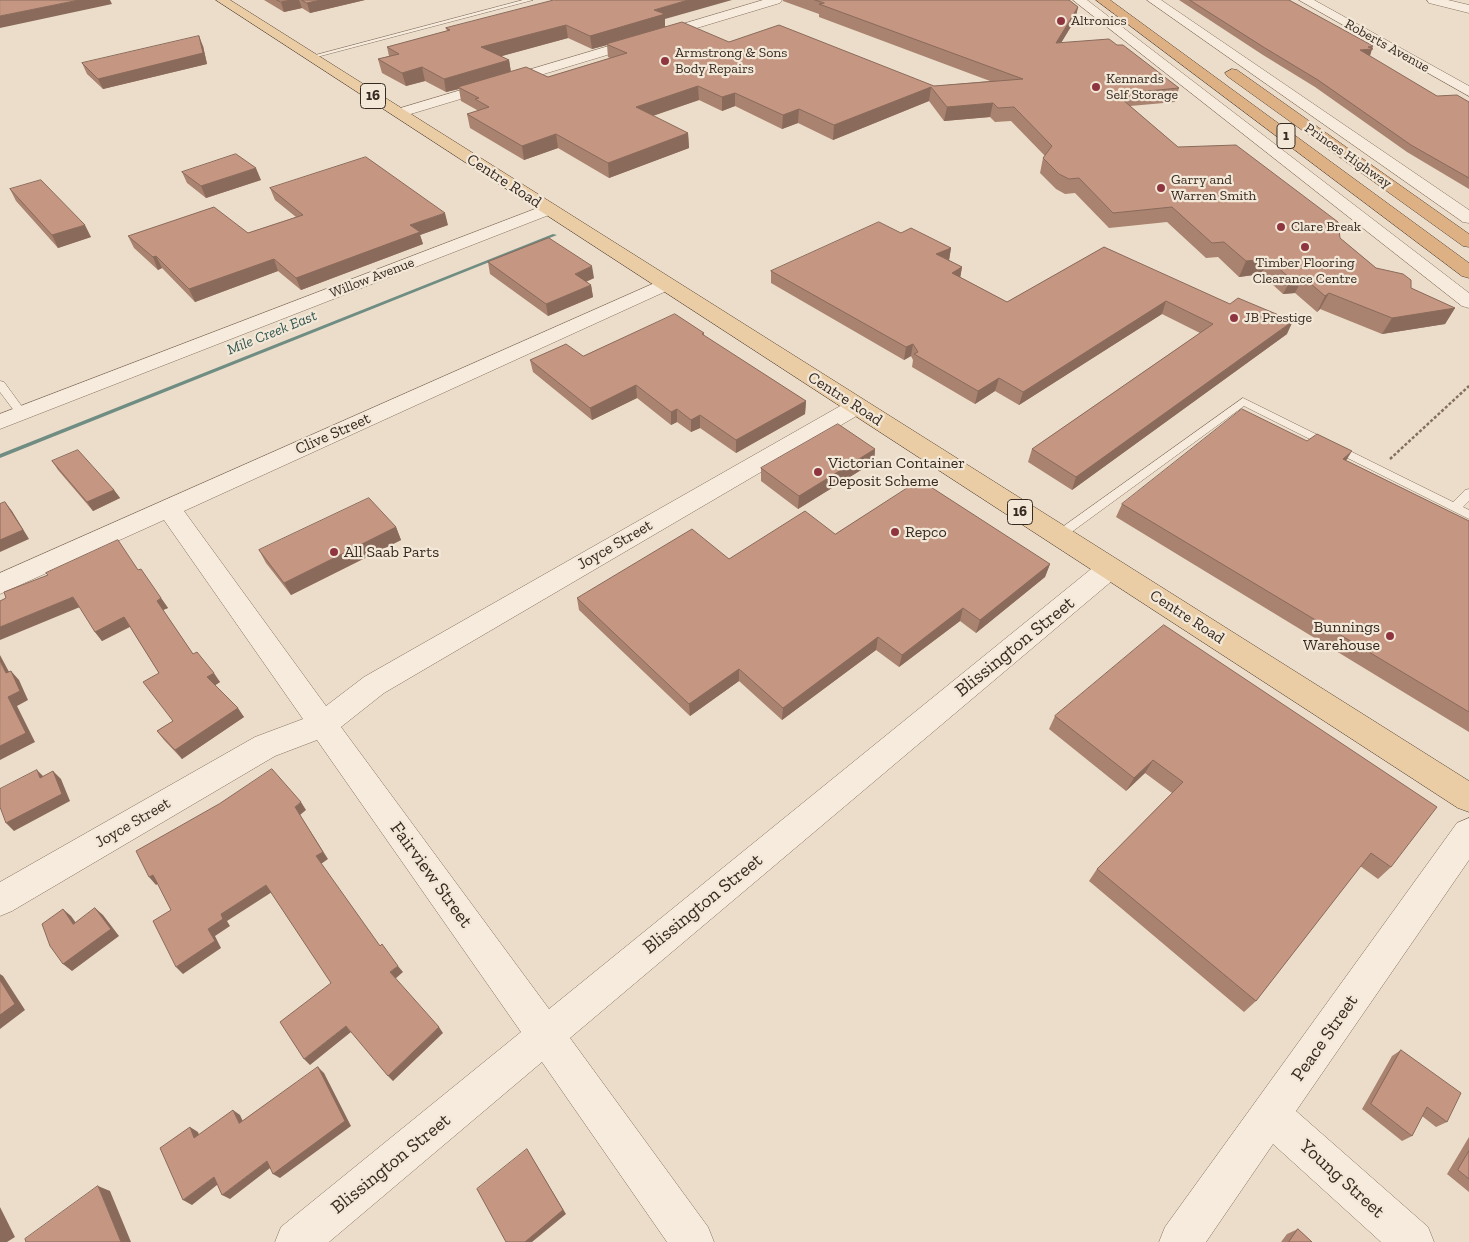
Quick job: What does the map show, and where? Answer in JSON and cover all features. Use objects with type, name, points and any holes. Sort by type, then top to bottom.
[{"type":"highway","name":"Princes Highway","points":[[1102,0],[1469,272]]},
{"type":"highway","name":"Princes Highway","points":[[1149,6],[1170,29]]},
{"type":"highway","name":"Princes Highway","points":[[1218,64],[1469,242]]},
{"type":"main road","name":"Centre Road","points":[[222,0],[1469,798]]},
{"type":"street","points":[[399,113],[776,0]]},
{"type":"street","points":[[1078,0],[1469,302]]},
{"type":"street","name":"Roberts Avenue","points":[[1305,0],[1469,92]]},
{"type":"street","points":[[1432,0],[1463,8],[1469,0]]},
{"type":"street","name":"Princes Highway","points":[[1149,6],[1469,218]]},
{"type":"street","points":[[1125,36],[1148,34]]},
{"type":"street","name":"Princes Highway","points":[[1257,138],[1285,136]]},
{"type":"street","points":[[1446,202],[1469,199]]},
{"type":"street","points":[[1341,202],[1372,200]]},
{"type":"street","name":"Willow Avenue","points":[[0,422],[548,209]]},
{"type":"street","name":"Clive Street","points":[[0,584],[666,284]]},
{"type":"street","name":"Joyce Street","points":[[0,900],[266,746],[289,740],[316,717],[352,705],[374,685],[857,406]]},
{"type":"street","name":"Fairview Street","points":[[169,509],[693,1242]]},
{"type":"street","name":"Blissington Street","points":[[296,1242],[1110,568]]},
{"type":"street","name":"Peace Street","points":[[1180,1242],[1469,833]]},
{"type":"street","name":"Young Street","points":[[1270,1115],[1413,1242]]},
{"type":"lane","points":[[311,57],[530,0]]},
{"type":"lane","points":[[0,384],[22,414]]},
{"type":"lane","points":[[1058,536],[1243,401],[1469,515]]},
{"type":"lane","points":[[1455,508],[1469,493]]},
{"type":"path","points":[[1362,461],[1368,456],[1385,464],[1469,386]]},
{"type":"building","points":[[0,0],[79,0],[0,16]]},
{"type":"building","points":[[302,0],[321,0],[307,3]]},
{"type":"building","points":[[554,0],[688,0],[654,10],[665,14],[590,36],[566,25],[481,47],[509,60],[444,79],[422,67],[402,73],[378,59],[399,54],[387,47],[450,30],[446,28]]},
{"type":"building","points":[[815,0],[1069,0],[1078,7],[1056,43],[1109,39],[1117,45],[1123,45],[1179,88],[1116,94],[1178,147],[1236,145],[1338,222],[1340,238],[1376,268],[1403,274],[1411,280],[1411,288],[1455,308],[1392,318],[1329,293],[1325,296],[1303,277],[1291,279],[1268,259],[1246,261],[1224,242],[1212,243],[1172,207],[1113,213],[1079,178],[1069,179],[1059,174],[1043,158],[1052,146],[1014,107],[998,108],[993,103],[947,107],[931,87],[834,125],[799,109],[783,115],[735,93],[722,97],[698,86],[636,107],[688,133],[608,163],[556,134],[522,146],[467,114],[489,107],[475,99],[479,98],[458,87],[526,67],[548,77],[627,53],[606,44],[682,22],[729,42],[779,25],[934,86],[1023,79],[819,4],[824,3]]},
{"type":"building","points":[[1190,0],[1289,0],[1373,46],[1368,47],[1373,49],[1360,50],[1437,96],[1457,95],[1469,102],[1469,178],[1411,145],[1318,80]]},
{"type":"building","points":[[199,36],[203,53],[98,79],[82,63]]},
{"type":"building","points":[[236,154],[256,168],[201,186],[182,172]]},
{"type":"building","points":[[366,157],[445,213],[410,225],[420,232],[296,278],[274,259],[189,289],[156,256],[153,257],[128,236],[214,207],[248,233],[303,215],[270,188]]},
{"type":"building","points":[[41,180],[85,225],[52,235],[10,189]]},
{"type":"building","points":[[879,222],[901,233],[911,228],[951,248],[936,254],[962,267],[952,273],[1007,302],[1104,247],[1230,304],[1238,298],[1293,321],[1076,477],[1032,449],[1213,324],[1166,301],[1023,392],[999,378],[978,391],[914,354],[918,352],[913,344],[906,347],[771,271]]},
{"type":"building","points":[[549,238],[592,266],[575,274],[591,285],[546,304],[488,262]]},
{"type":"building","points":[[675,314],[704,333],[702,334],[806,401],[736,440],[700,415],[691,420],[677,409],[671,412],[636,385],[590,408],[530,360],[566,344],[583,356]]},
{"type":"building","name":"Bunnings Warehouse","points":[[1242,409],[1307,441],[1317,434],[1352,451],[1343,459],[1469,521],[1469,712],[1122,504]]},
{"type":"building","name":"Victorian Container Deposit Scheme","points":[[838,424],[875,449],[799,496],[761,468]]},
{"type":"building","points":[[78,450],[114,490],[87,502],[52,461]]},
{"type":"building","points":[[920,480],[1050,564],[980,620],[963,608],[902,655],[878,637],[783,708],[739,669],[689,704],[577,598],[692,529],[729,559],[805,511],[835,534]]},
{"type":"building","name":"All Saab Parts","points":[[369,498],[396,527],[284,583],[259,550]]},
{"type":"building","points":[[5,502],[23,530],[0,540],[0,504]]},
{"type":"building","points":[[118,540],[138,570],[141,569],[161,598],[157,601],[193,654],[197,652],[214,673],[207,677],[238,708],[175,750],[157,731],[173,721],[143,682],[159,673],[124,617],[95,632],[73,597],[0,627],[0,601],[6,598],[4,592],[48,575],[46,573]]},
{"type":"building","points":[[1164,625],[1437,807],[1391,867],[1371,853],[1256,1001],[1097,869],[1183,782],[1153,760],[1134,778],[1055,716]]},
{"type":"building","points":[[0,661],[6,673],[11,671],[20,691],[8,697],[26,733],[0,746]]},
{"type":"building","points":[[272,769],[301,802],[295,807],[323,852],[316,856],[380,946],[382,944],[398,966],[390,972],[439,1027],[388,1076],[346,1026],[304,1059],[280,1022],[331,983],[266,885],[221,914],[223,919],[208,929],[215,941],[176,967],[153,921],[171,910],[153,875],[149,877],[136,851],[219,804]]},
{"type":"building","points":[[37,770],[40,778],[53,771],[62,794],[6,823],[0,807],[0,789]]},
{"type":"building","points":[[95,908],[111,929],[63,964],[50,946],[42,924],[63,909],[73,924]]},
{"type":"building","points":[[0,980],[15,1004],[0,1015]]},
{"type":"building","points":[[1401,1050],[1461,1093],[1447,1122],[1427,1107],[1412,1136],[1371,1104]]},
{"type":"building","points":[[318,1067],[345,1121],[273,1174],[267,1161],[222,1195],[214,1177],[183,1200],[160,1148],[190,1127],[194,1138],[233,1110],[239,1123]]},
{"type":"building","points":[[527,1149],[563,1210],[525,1242],[506,1242],[477,1189]]},
{"type":"building","points":[[1469,1151],[1469,1179],[1458,1170]]},
{"type":"building","points":[[98,1186],[121,1242],[26,1242],[25,1239]]},
{"type":"building","points":[[1298,1229],[1312,1242],[1289,1242]]},
{"type":"waterway","name":"Mile Creek East","points":[[0,456],[555,235]]},
{"type":"place","name":"Altronics","points":[[1061,21]]},
{"type":"place","name":"Armstrong & Sons Body Repairs","points":[[665,61]]},
{"type":"place","name":"Kennards Self Storage","points":[[1096,87]]},
{"type":"place","name":"Garry and Warren Smith","points":[[1161,188]]},
{"type":"place","name":"Clare Break","points":[[1281,227]]},
{"type":"place","name":"Timber Flooring Clearance Centre","points":[[1305,247]]},
{"type":"place","name":"JB Prestige","points":[[1234,318]]},
{"type":"place","name":"Victorian Container Deposit Scheme","points":[[818,472]]},
{"type":"place","name":"Repco","points":[[895,532]]},
{"type":"place","name":"All Saab Parts","points":[[334,552]]},
{"type":"place","name":"Bunnings Warehouse","points":[[1390,636]]}]
